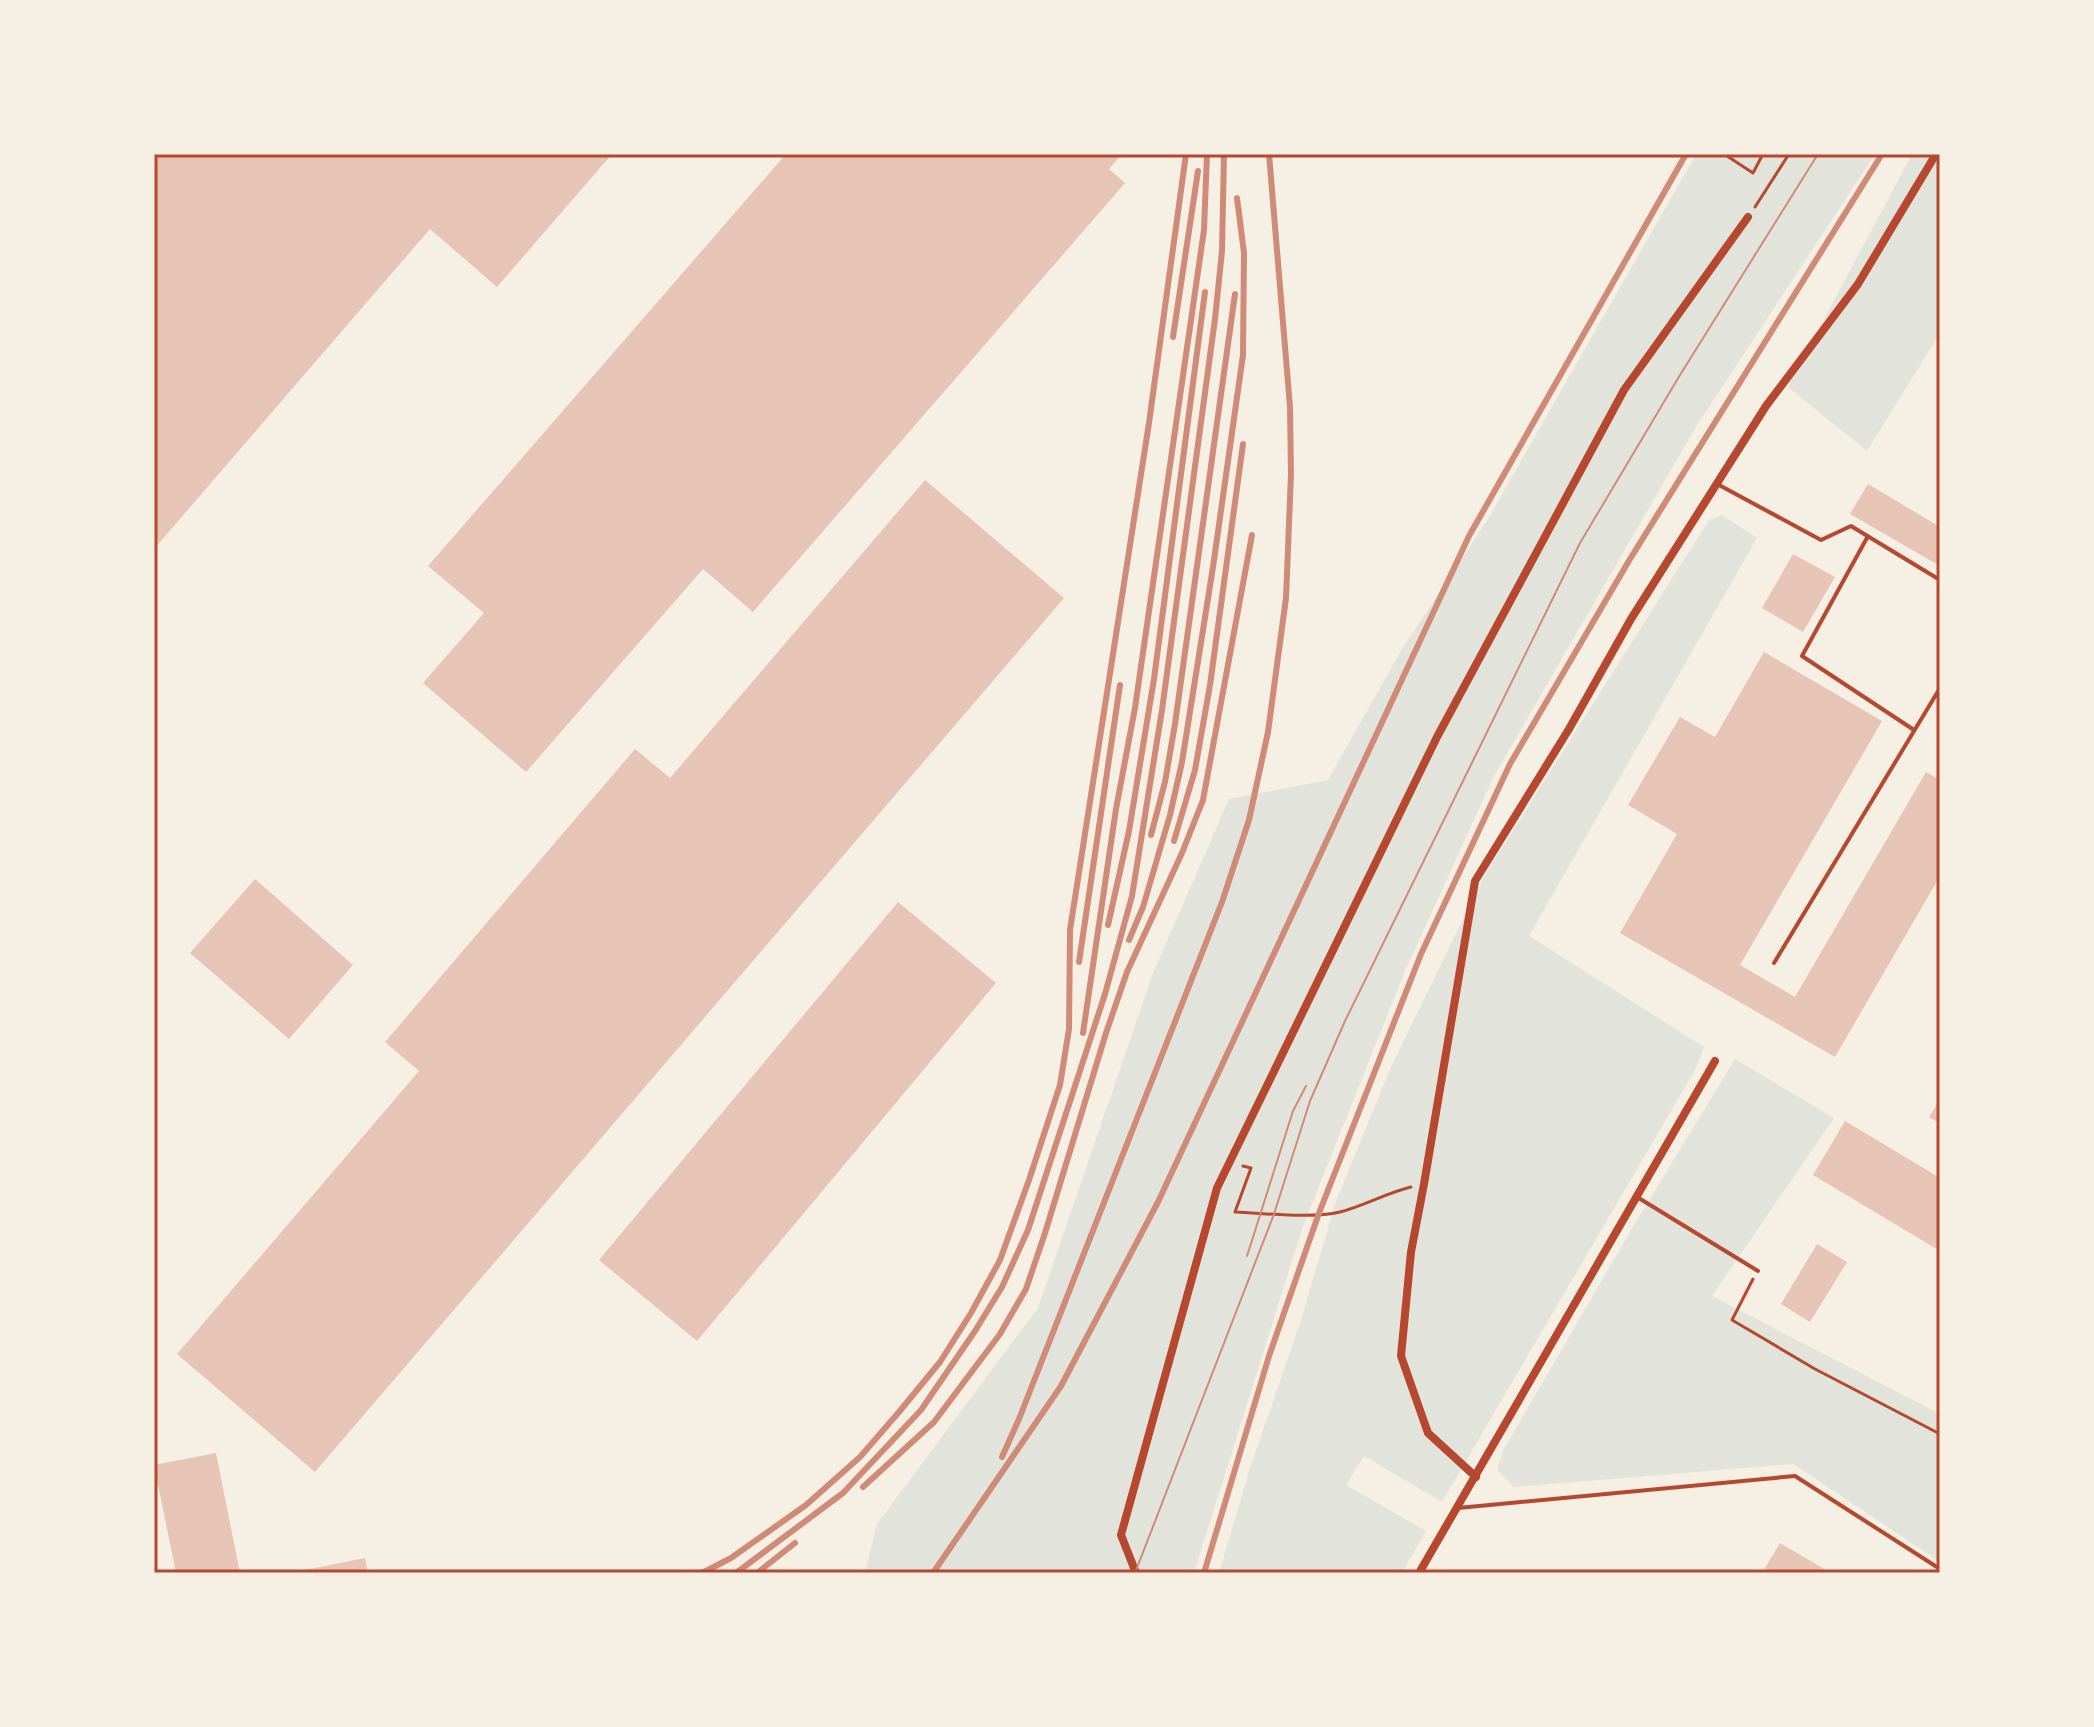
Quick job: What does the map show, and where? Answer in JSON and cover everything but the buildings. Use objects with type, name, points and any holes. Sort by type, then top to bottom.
[{"type":"street","points":[[1476,1477],[1428,1433],[1401,1356],[1411,1252],[1475,881],[1569,729],[1631,619],[1766,406],[1858,284],[1936,154]]},
{"type":"street","points":[[1136,1573],[1121,1535],[1217,1188],[1437,737],[1624,390],[1748,217]]},
{"type":"street","points":[[1419,1573],[1715,1061]]},
{"type":"lane","points":[[1717,484],[1821,540],[1851,526],[1940,580]]},
{"type":"lane","points":[[1868,536],[1802,656],[1914,730]]},
{"type":"lane","points":[[1774,963],[1940,688]]},
{"type":"lane","points":[[1637,1197],[1758,1271]]},
{"type":"lane","points":[[1458,1508],[1795,1476],[1940,1569]]},
{"type":"path","points":[[1724,154],[1753,173],[1763,154]]},
{"type":"path","points":[[1748,217],[1789,154]]},
{"type":"path","points":[[1229,1164],[1251,1168],[1235,1212],[1286,1215],[1340,1212],[1390,1192],[1424,1184]]},
{"type":"path","points":[[1758,1271],[1732,1320],[1815,1369],[1940,1434]]},
{"type":"shaded area","points":[[1696,154],[1875,154],[1694,430],[1493,778],[1405,971],[1302,1229],[1194,1573],[865,1573],[877,1524],[1038,1308],[1153,973],[1229,799],[1328,780],[1402,649],[1488,519]]},
{"type":"shaded area","points":[[1912,154],[1940,154],[1940,333],[1867,451],[1788,387]]},
{"type":"shaded area","points":[[1722,515],[1757,538],[1529,936],[1704,1047],[1695,1070],[1442,1502],[1364,1456],[1346,1485],[1426,1531],[1402,1573],[1219,1573],[1335,1204],[1390,1069],[1483,878],[1709,520]]},
{"type":"shaded area","points":[[1735,1059],[1834,1118],[1712,1296],[1940,1414],[1940,1562],[1793,1464],[1514,1487],[1497,1470],[1504,1449]]},
{"type":"tram line","points":[[1135,1573],[1274,1214],[1310,1101],[1345,1021],[1580,543],[1818,154]]},
{"type":"tram line","points":[[1247,1256],[1293,1111],[1306,1086]]},
{"type":"railway","points":[[702,1573],[731,1558],[806,1505],[860,1457],[899,1412],[940,1362],[971,1313],[1000,1260],[1029,1180],[1060,1085],[1069,1029],[1070,930],[1149,423],[1186,154]]},
{"type":"railway","points":[[1083,1033],[1116,809],[1135,708],[1204,230],[1207,154]]},
{"type":"railway","points":[[736,1573],[843,1493],[921,1410],[1002,1287],[1028,1230],[1105,994],[1132,896],[1162,710],[1215,319],[1222,251],[1224,154]]},
{"type":"railway","points":[[1002,1457],[1222,902],[1249,820],[1268,732],[1286,598],[1291,474],[1290,407],[1269,154]]},
{"type":"railway","points":[[933,1573],[1061,1386],[1158,1202],[1469,536],[1686,154]]},
{"type":"railway","points":[[1204,1573],[1269,1356],[1319,1213],[1421,954],[1510,764],[1630,559],[1882,154]]},
{"type":"railway","points":[[1173,337],[1198,171]]},
{"type":"railway","points":[[1129,940],[1143,907],[1182,762],[1213,567],[1243,355],[1244,253],[1237,198]]},
{"type":"railway","points":[[1108,925],[1129,831],[1154,679],[1205,292]]},
{"type":"railway","points":[[1151,835],[1165,782],[1175,724],[1235,294]]},
{"type":"railway","points":[[1174,841],[1195,770],[1210,685],[1243,444]]},
{"type":"railway","points":[[863,1487],[934,1422],[1000,1334],[1026,1289],[1127,972],[1203,800],[1252,535]]},
{"type":"railway","points":[[1079,962],[1120,685]]},
{"type":"railway","points":[[757,1573],[795,1543]]}]
